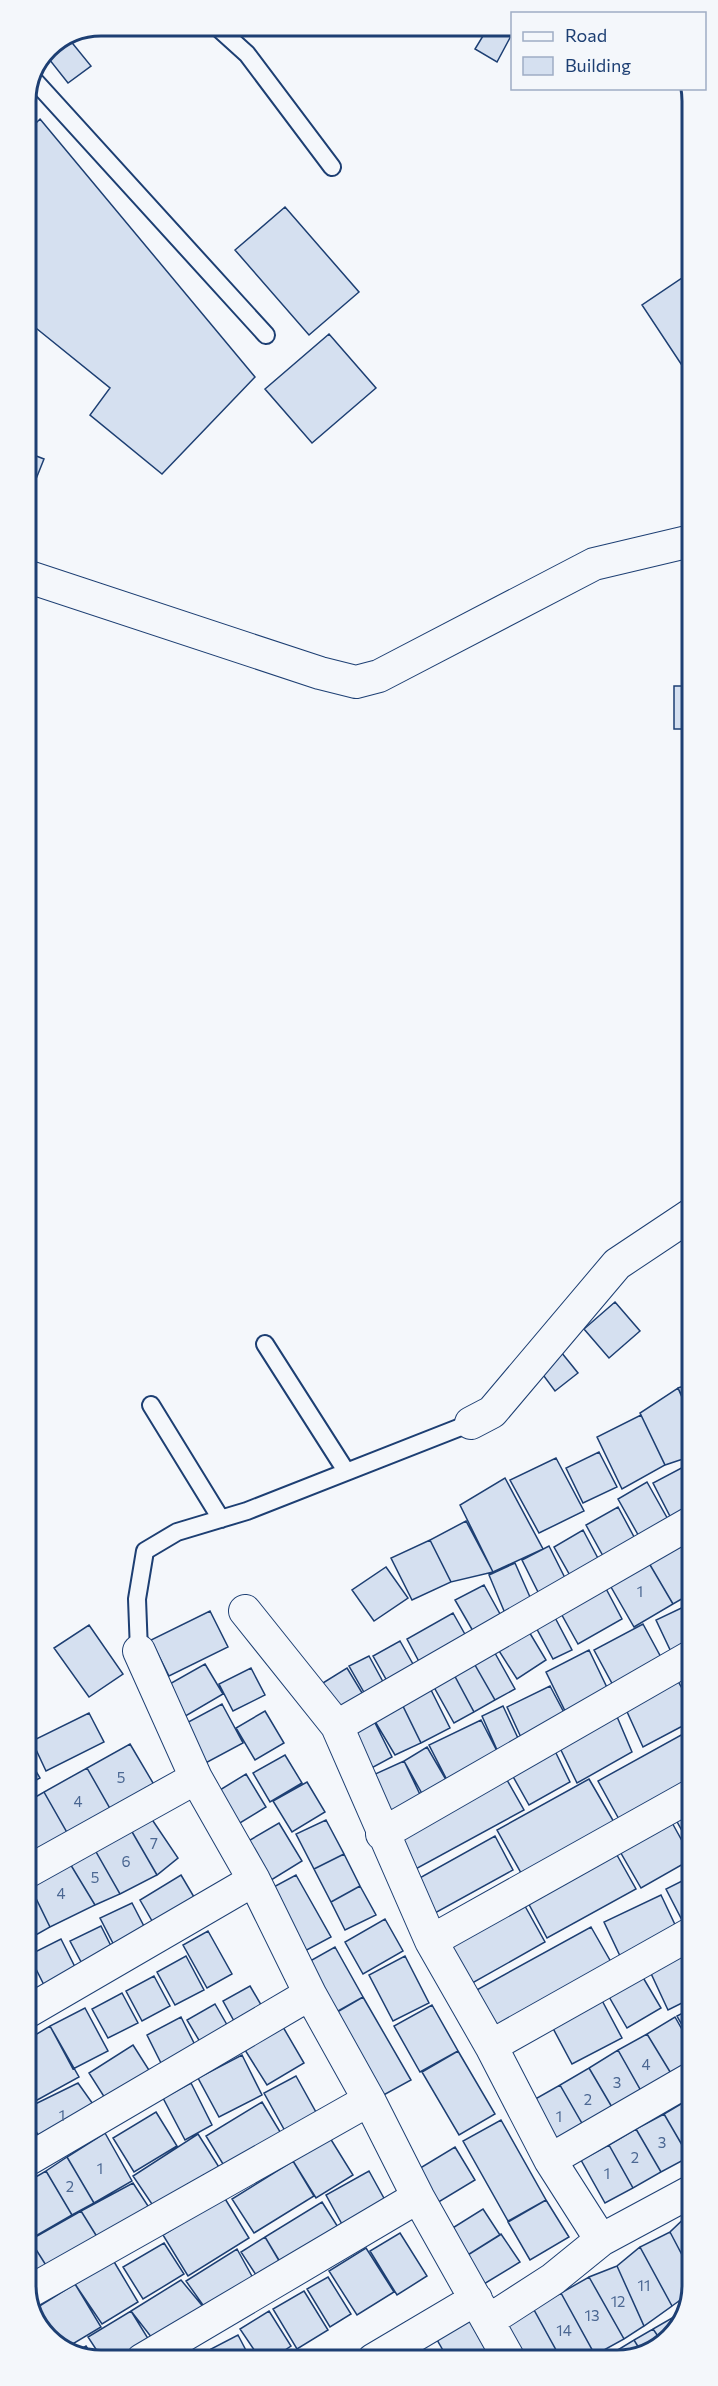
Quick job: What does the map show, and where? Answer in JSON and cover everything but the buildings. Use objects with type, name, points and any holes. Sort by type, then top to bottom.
[{"type":"street","points":[[36,579],[320,673],[356,682],[379,676],[594,564],[682,543]]},
{"type":"street","points":[[471,1424],[492,1412],[616,1264],[682,1221]]},
{"type":"street","points":[[337,1726],[682,1528]]},
{"type":"street","points":[[245,1611],[337,1726],[430,1941],[491,2046],[550,2160],[602,2240]]},
{"type":"street","points":[[139,1651],[196,1778],[254,1880],[310,1994],[369,2100],[418,2197],[504,2350]]},
{"type":"street","points":[[382,1834],[682,1662]]},
{"type":"street","points":[[36,1867],[196,1778]]},
{"type":"street","points":[[430,1941],[682,1801]]},
{"type":"street","points":[[36,2007],[254,1880]]},
{"type":"street","points":[[491,2046],[682,1940]]},
{"type":"street","points":[[36,2155],[310,1994]]},
{"type":"street","points":[[550,2160],[682,2084]]},
{"type":"street","points":[[36,2288],[369,2100]]},
{"type":"street","points":[[394,2350],[553,2279],[602,2240],[682,2196]]},
{"type":"street","points":[[159,2350],[418,2197]]},
{"type":"lane","points":[[227,36],[247,54],[332,167]]},
{"type":"lane","points":[[38,85],[266,335]]},
{"type":"lane","points":[[265,1344],[346,1472]]},
{"type":"lane","points":[[151,1405],[221,1519]]},
{"type":"lane","points":[[139,1651],[137,1599],[145,1551],[177,1532],[221,1519],[471,1424]]}]
